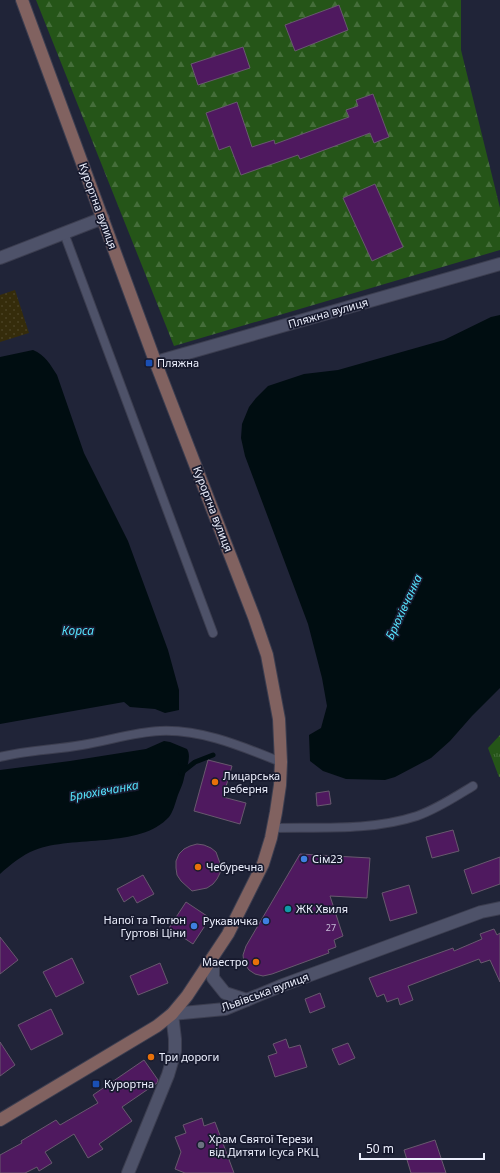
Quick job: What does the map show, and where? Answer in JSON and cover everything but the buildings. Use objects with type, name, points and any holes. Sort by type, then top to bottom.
[{"type":"main road","name":"Курортна вулиця","points":[[22,0],[156,362],[254,617],[266,655],[278,719],[281,762],[278,794],[273,828],[263,864],[228,934],[187,996],[172,1014]]},
{"type":"main road","points":[[0,1120],[157,1026],[172,1014]]},
{"type":"street","points":[[0,258],[103,218]]},
{"type":"street","name":"Пляжна вулиця","points":[[156,362],[500,264]]},
{"type":"street","name":"Львівська вулиця","points":[[172,1014],[225,1009],[283,984],[481,912],[500,908]]},
{"type":"street","points":[[213,957],[213,978],[225,993],[247,1000]]},
{"type":"street","points":[[128,1173],[168,1075],[175,1051],[172,1014]]},
{"type":"lane","points":[[64,233],[213,633]]},
{"type":"lane","points":[[0,757],[23,752],[81,746],[142,733],[161,731],[182,732],[208,737],[240,746],[281,762]]},
{"type":"lane","points":[[273,828],[385,824],[417,816],[445,803],[473,786]]},
{"type":"green space","points":[[36,0],[461,0],[461,50],[500,208],[500,250],[174,346]]},
{"type":"green space","points":[[500,735],[500,777],[499,777],[488,748]]},
{"type":"sand","points":[[15,290],[29,333],[0,342],[0,295]]},
{"type":"water","points":[[500,315],[500,688],[450,741],[431,758],[395,777],[385,780],[346,779],[323,771],[310,761],[309,735],[321,728],[327,706],[322,678],[308,624],[245,456],[241,438],[242,424],[249,407],[268,386],[304,374],[338,370],[444,340],[491,317]]},
{"type":"water","name":"Корса","points":[[33,350],[44,357],[57,375],[84,453],[128,541],[168,650],[179,690],[179,710],[165,713],[155,709],[130,707],[124,702],[0,724],[0,357]]},
{"type":"water","points":[[164,741],[187,749],[189,756],[183,783],[169,817],[156,827],[141,834],[124,838],[68,843],[35,850],[21,857],[0,874],[0,770],[146,749]]},
{"type":"waterway","name":"Брюхівчанка","points":[[181,773],[195,762],[213,755]]},
{"type":"place","name":"Пляжна","points":[[149,363]]},
{"type":"place","name":"Лицарська реберня","points":[[215,782]]},
{"type":"place","name":"Сім23","points":[[304,859]]},
{"type":"place","name":"Чебуречна","points":[[198,867]]},
{"type":"place","name":"ЖК Хвиля","points":[[288,909]]},
{"type":"place","name":"Рукавичка","points":[[266,921]]},
{"type":"place","name":"Напої та Тютюн Гуртові Ціни","points":[[194,926]]},
{"type":"place","name":"Маестро","points":[[256,962]]},
{"type":"place","name":"Три дороги","points":[[151,1057]]},
{"type":"place","name":"Курортна","points":[[96,1084]]},
{"type":"place","name":"Храм Святої Терези від Дитяти Ісуса РКЦ","points":[[201,1145]]}]
